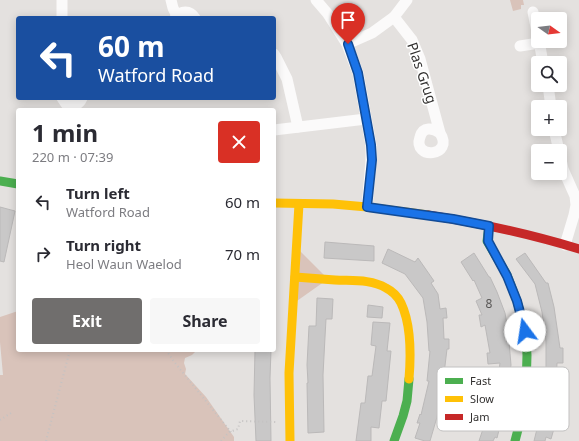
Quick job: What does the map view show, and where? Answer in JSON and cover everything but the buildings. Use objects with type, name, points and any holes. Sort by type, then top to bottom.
[{"type":"street","points":[[62,0],[62,16]]},
{"type":"street","points":[[171,0],[176,16]]},
{"type":"street","points":[[316,0],[328,14],[348,44],[358,73],[371,145],[372,160],[367,207]]},
{"type":"street","points":[[348,44],[372,33],[394,17],[407,0]]},
{"type":"street","points":[[177,16],[184,12],[189,12],[194,16]]},
{"type":"street","name":"Plas Grug","points":[[394,17],[412,40],[420,59],[440,133]]},
{"type":"street","points":[[520,46],[531,43]]},
{"type":"street","points":[[276,56],[288,79],[298,127]]},
{"type":"street","points":[[63,100],[66,104],[73,106],[79,103],[81,100]]},
{"type":"street","points":[[276,130],[366,119]]},
{"type":"street","points":[[565,245],[576,205],[575,196],[567,178]]},
{"type":"street","points":[[0,181],[16,184]]},
{"type":"street","points":[[276,202],[367,207],[453,219],[528,234],[579,249]]},
{"type":"street","points":[[290,441],[289,373],[296,277],[298,204]]},
{"type":"street","points":[[489,226],[488,241],[507,276],[517,301],[525,331],[527,367]]},
{"type":"street","points":[[296,277],[357,281],[374,284],[386,288],[401,302],[409,335],[410,361],[408,394],[404,412],[394,441]]},
{"type":"street","points":[[515,441],[518,431]]},
{"type":"path","points":[[46,441],[69,352]]},
{"type":"path","points":[[167,352],[230,432]]},
{"type":"path","points":[[0,420],[11,413]]},
{"type":"path","points":[[221,441],[229,432],[238,429],[240,421],[290,422]]},
{"type":"shaded area","points":[[510,0],[523,0],[524,5],[521,5],[521,9],[513,11]]},
{"type":"shaded area","points":[[297,248],[328,279],[294,303]]},
{"type":"shaded area","points":[[16,312],[16,352],[195,352],[185,358],[185,374],[206,397],[234,437],[234,441],[0,441],[0,375],[3,375],[0,342],[0,317]]},
{"type":"traffic: fast","points":[[0,181],[16,184]]},
{"type":"traffic: fast","points":[[489,226],[487,241],[507,275],[517,301],[525,331],[527,367]]},
{"type":"traffic: fast","points":[[394,441],[407,401],[409,379]]},
{"type":"traffic: fast","points":[[515,441],[518,431]]},
{"type":"traffic: slow","points":[[276,203],[333,204],[428,215]]},
{"type":"traffic: slow","points":[[290,441],[289,373],[299,204]]},
{"type":"traffic: slow","points":[[295,277],[368,282],[380,285],[393,292],[401,303],[407,320],[410,350],[409,379]]},
{"type":"traffic: jam","points":[[428,215],[504,229],[579,249]]},
{"type":"route","points":[[348,44],[358,73],[371,145],[372,160],[367,207],[453,219],[489,226],[488,241],[507,276],[517,301],[525,331]]}]
